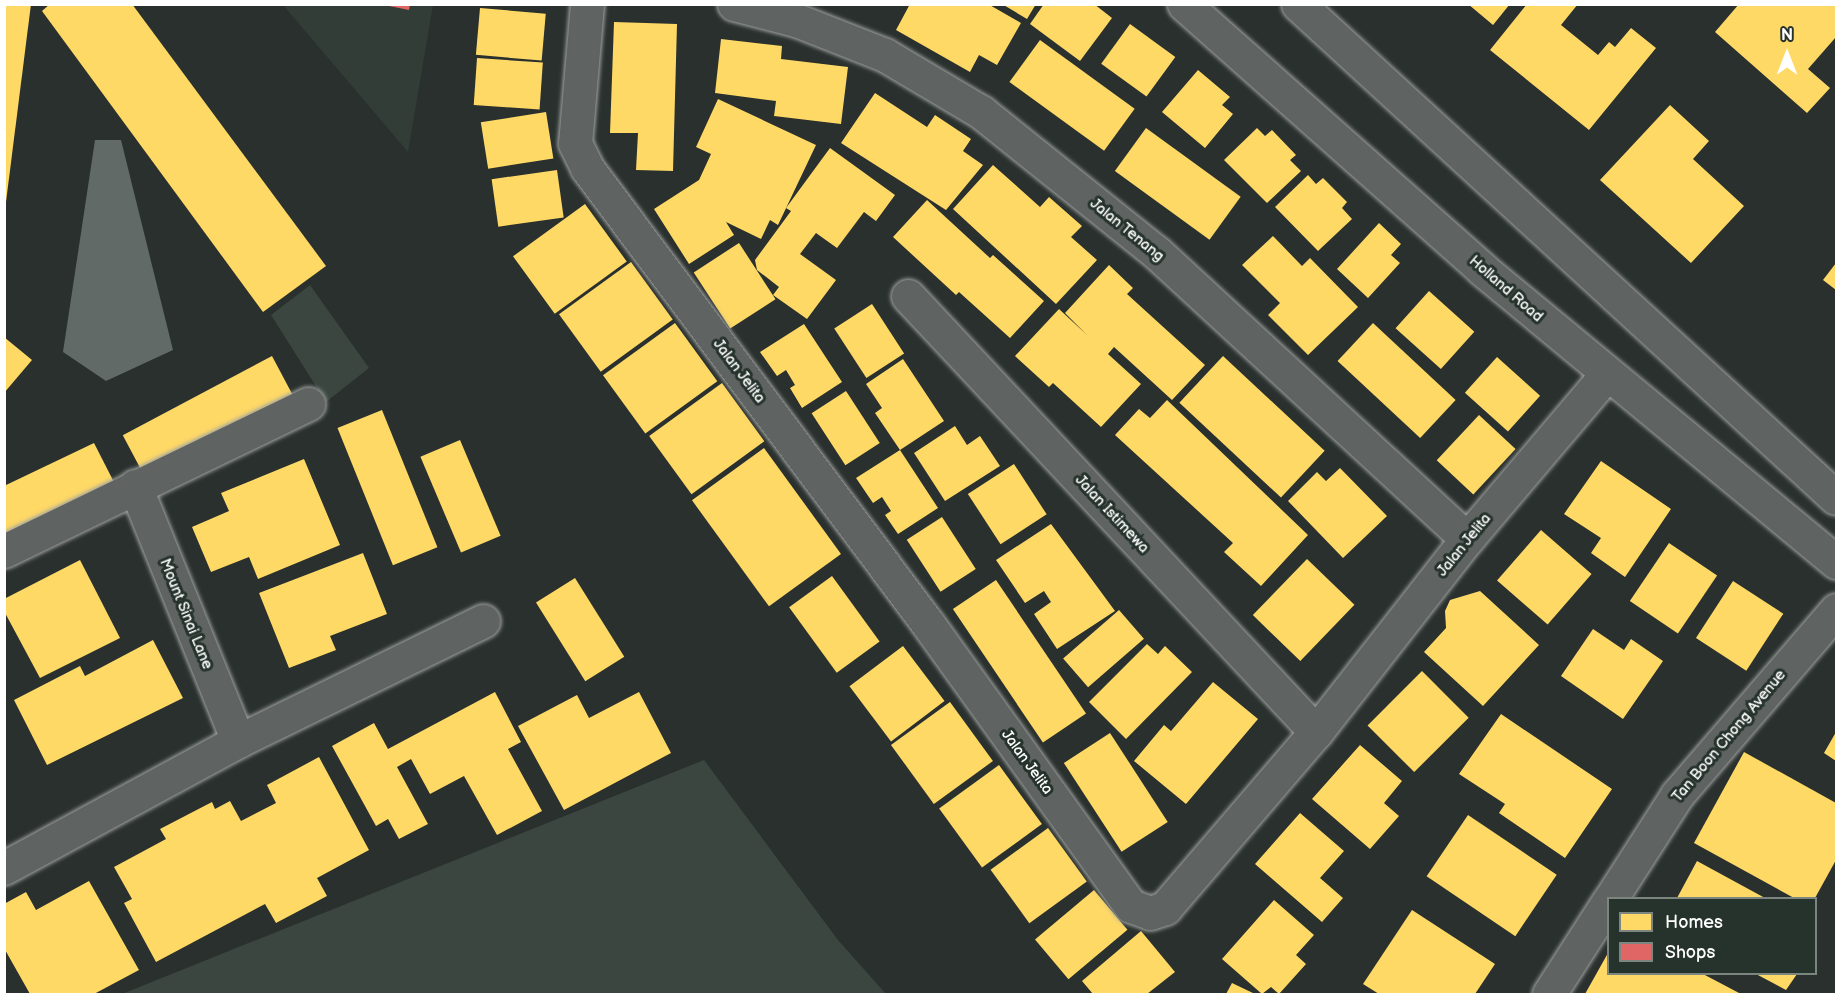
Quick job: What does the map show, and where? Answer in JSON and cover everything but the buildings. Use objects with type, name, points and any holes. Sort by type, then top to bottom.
[{"type":"street","name":"Jalan Jelita","points":[[587,4],[575,142],[587,168],[928,624],[1131,906],[1150,913],[1165,908],[1316,732],[1467,538],[1606,375]]},
{"type":"street","name":"Jalan Tenang","points":[[734,4],[796,20],[885,55],[981,111],[1156,252],[1467,538]]},
{"type":"street","points":[[1298,4],[1836,498]]},
{"type":"street","name":"Holland Road","points":[[1185,5],[1606,375],[1836,562]]},
{"type":"street","name":"Jalan Istimewa","points":[[908,296],[1316,732]]},
{"type":"street","points":[[4,551],[308,404]]},
{"type":"street","name":"Mount Sinai Lane","points":[[135,486],[238,741]]},
{"type":"street","name":"Tan Boon Chong Avenue","points":[[1612,897],[1677,795],[1836,610]]},
{"type":"street","points":[[4,868],[238,741],[483,621]]},
{"type":"street","name":"Tan Boon Chong Avenue","points":[[1549,994],[1607,905]]},
{"type":"shaded area","points":[[283,5],[433,5],[408,152]]},
{"type":"shaded area","points":[[95,140],[121,140],[173,350],[106,381],[63,352]]},
{"type":"shaded area","points":[[310,285],[369,368],[326,402],[271,315]]},
{"type":"shaded area","points":[[704,760],[838,940],[886,994],[122,994]]}]
